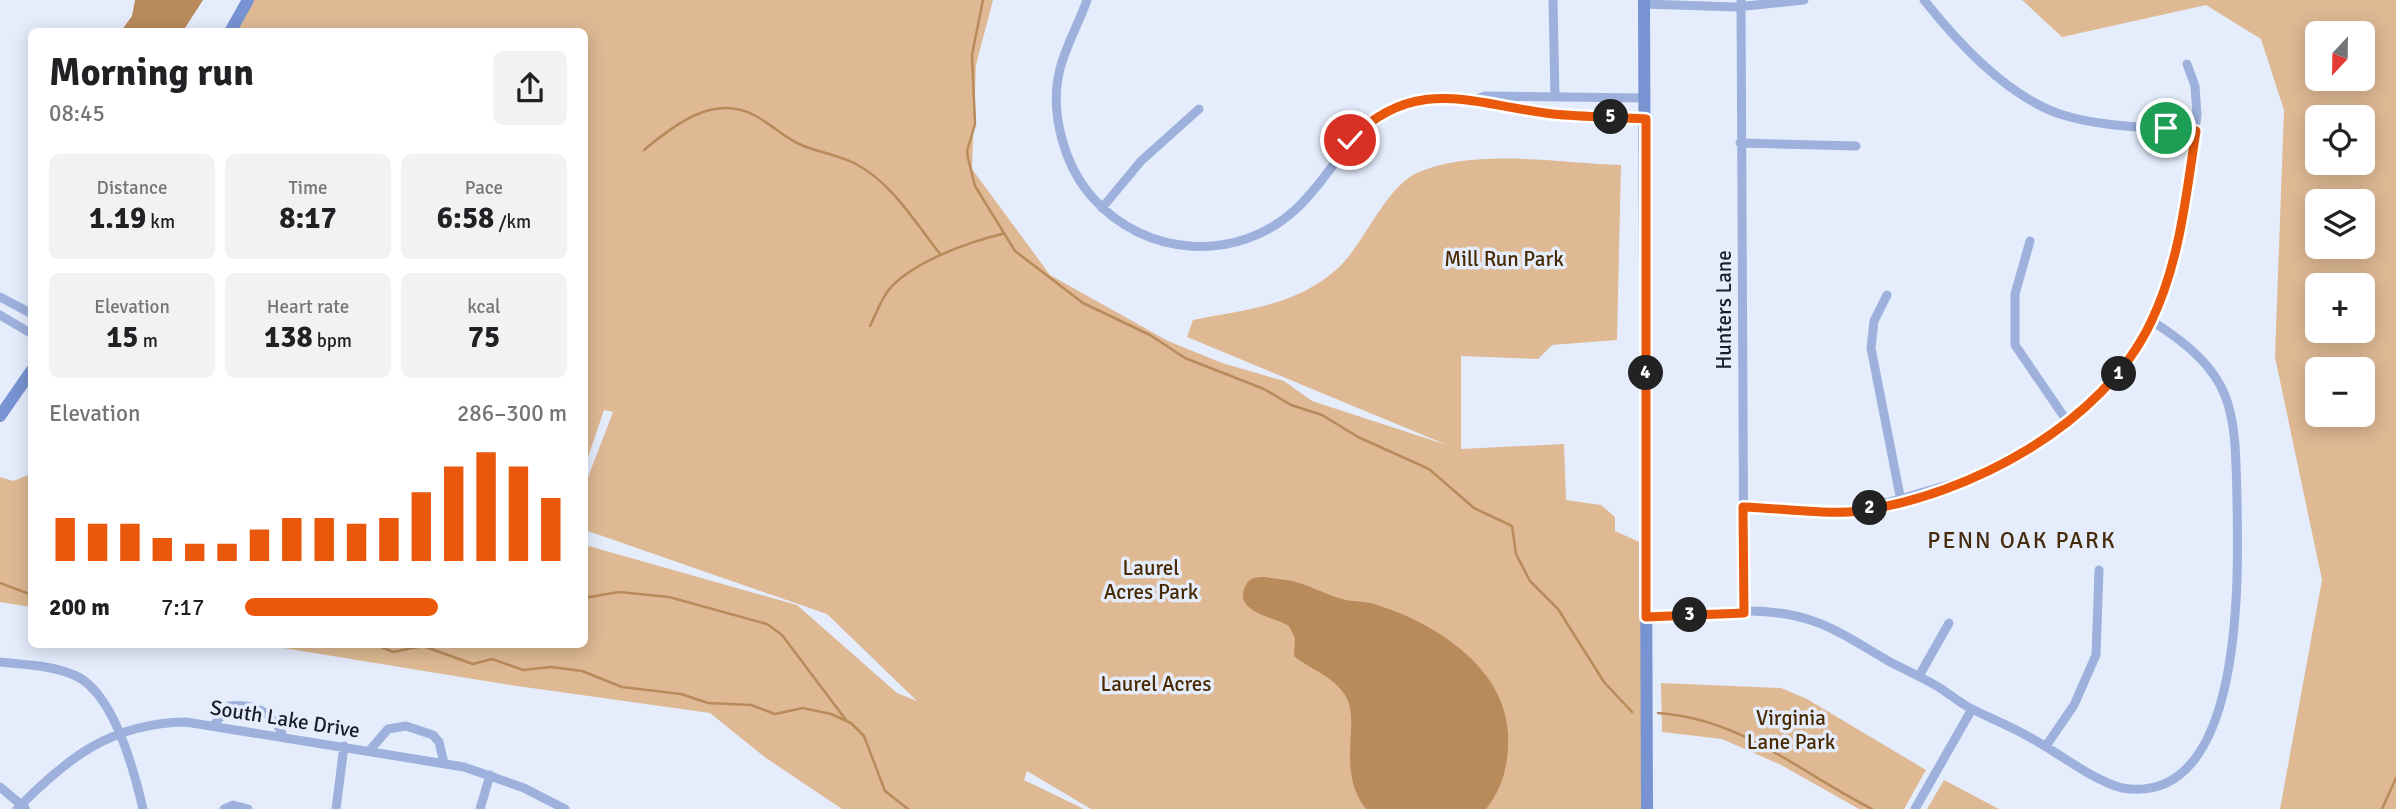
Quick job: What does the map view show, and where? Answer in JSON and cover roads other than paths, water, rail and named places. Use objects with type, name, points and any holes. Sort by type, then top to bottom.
[{"type":"main road","points":[[232,28],[248,0]]},
{"type":"main road","points":[[1644,2],[1647,809]]},
{"type":"main road","points":[[0,416],[28,376]]},
{"type":"street","points":[[1087,0],[1061,66],[1057,108],[1076,175],[1102,208],[1139,234],[1175,246],[1208,247],[1239,241],[1269,229],[1295,211],[1350,140],[1382,114],[1435,97],[1474,100],[1554,114],[1646,119]]},
{"type":"street","points":[[1553,0],[1555,97]]},
{"type":"street","points":[[1644,2],[1741,3],[1804,0]]},
{"type":"street","points":[[1924,0],[2003,83],[2030,101],[2063,115],[2097,122],[2196,131]]},
{"type":"street","name":"Hunters Lane","points":[[1741,3],[1744,613]]},
{"type":"street","points":[[1743,507],[1858,511],[1901,501],[1979,476],[2051,436],[2122,372],[2151,321],[2176,254],[2196,131],[2197,95],[2187,64]]},
{"type":"street","points":[[1474,100],[1485,96],[1643,98]]},
{"type":"street","points":[[1102,208],[1133,169],[1199,108]]},
{"type":"street","points":[[1740,143],[1856,146]]},
{"type":"street","points":[[2030,241],[2015,294],[2015,345],[2067,421]]},
{"type":"street","points":[[1887,295],[1874,321],[1871,348],[1901,501]]},
{"type":"street","points":[[0,297],[28,312]]},
{"type":"street","points":[[0,315],[28,332]]},
{"type":"street","points":[[1646,617],[1744,613],[1782,614],[1810,620],[1919,676],[1972,709],[2046,746],[2109,783],[2134,791],[2148,791],[2174,784],[2205,757],[2216,730],[2236,605],[2236,457],[2231,410],[2221,384],[2207,362],[2189,345],[2151,321]]},
{"type":"street","points":[[2046,746],[2079,696],[2096,655],[2099,570]]},
{"type":"street","points":[[1919,676],[1950,623]]},
{"type":"street","points":[[0,662],[64,671],[85,681],[101,696],[118,735],[143,809]]},
{"type":"street","points":[[214,725],[229,706],[246,706],[271,716],[283,736]]},
{"type":"street","points":[[1915,809],[1972,709]]},
{"type":"street","name":"South Lake Drive","points":[[21,807],[69,760],[86,748],[118,735],[165,723],[214,725],[444,763],[490,775],[565,809]]},
{"type":"street","points":[[370,750],[388,729],[406,726],[433,736],[439,742],[444,763]]},
{"type":"street","points":[[336,809],[344,746]]},
{"type":"street","points":[[480,809],[490,775]]},
{"type":"street","points":[[0,787],[21,807]]},
{"type":"street","points":[[224,809],[233,805],[248,809]]},
{"type":"waterway","points":[[983,0],[972,55],[975,124],[967,151],[975,186],[1015,251],[1083,303],[1150,335],[1185,358],[1264,389],[1291,405],[1322,415],[1358,437],[1429,469],[1474,508],[1512,526],[1516,554],[1530,581],[1558,609],[1604,682],[1632,712]]},
{"type":"waterway","points":[[644,150],[681,122],[695,115],[709,110],[739,109],[760,118],[799,144],[847,160],[868,171],[902,204],[941,255]]},
{"type":"waterway","points":[[870,326],[887,293],[904,275],[945,253],[1002,234]]},
{"type":"waterway","points":[[0,583],[28,594]]},
{"type":"waterway","points":[[588,597],[619,592],[669,597],[767,624],[782,635],[846,720]]},
{"type":"waterway","points":[[384,648],[393,652],[413,648]]},
{"type":"waterway","points":[[429,648],[473,664],[492,659],[523,670],[551,667],[582,671],[622,687],[681,694],[708,703],[751,705],[775,714],[803,708],[831,714],[851,723],[864,736],[885,791],[908,809]]},
{"type":"waterway","points":[[1658,713],[1689,717],[1744,736],[1872,809]]},
{"type":"waterway","points":[[2382,809],[2396,778]]},
{"type":"district","name":"PENN OAK PARK","points":[[2022,540]]},
{"type":"park label","name":"Mill Run Park","points":[[1504,259]]},
{"type":"park label","name":"Laurel Acres Park","points":[[1151,580]]},
{"type":"park label","name":"Laurel Acres","points":[[1156,684]]},
{"type":"park label","name":"Virginia Lane Park","points":[[1791,730]]}]
